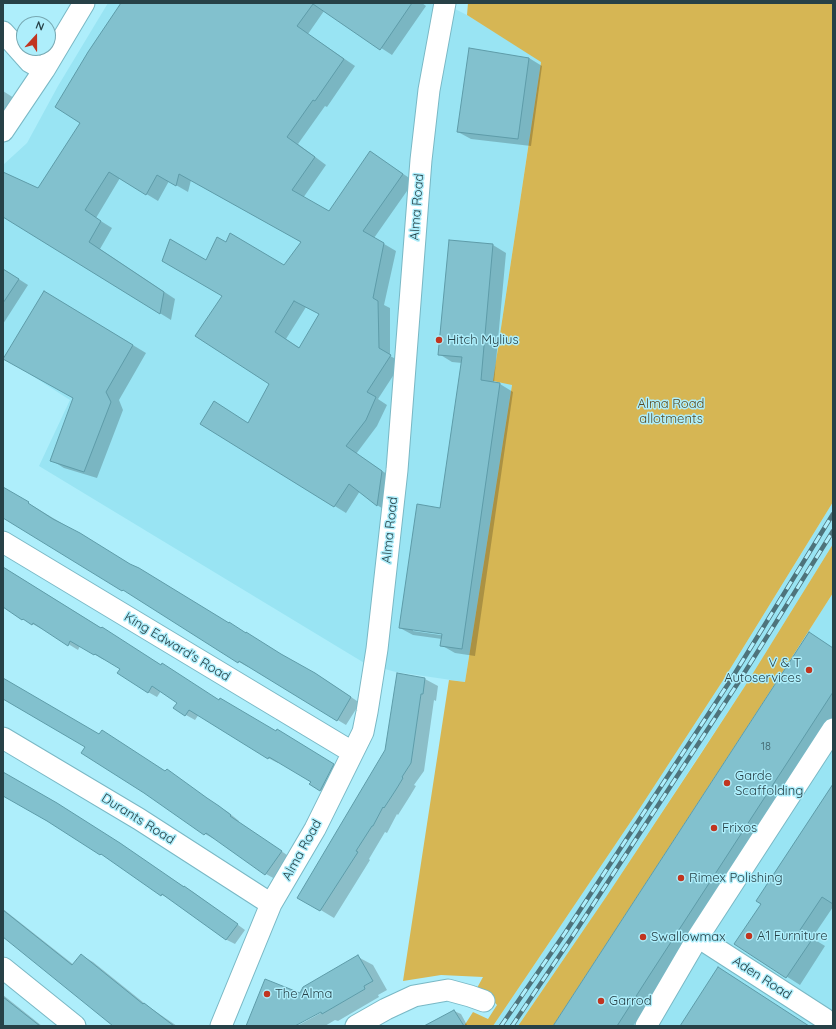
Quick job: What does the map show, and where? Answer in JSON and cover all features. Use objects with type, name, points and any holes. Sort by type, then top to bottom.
[{"type":"street","points":[[3,131],[44,70],[84,3]]},
{"type":"street","name":"Alma Road","points":[[221,1026],[271,904],[314,829],[363,732],[377,649],[398,463],[421,160],[429,90],[445,3]]},
{"type":"street","points":[[3,32],[30,62],[44,70]]},
{"type":"street","name":"King Edward's Road","points":[[3,542],[352,752]]},
{"type":"street","points":[[646,1026],[698,937],[833,729]]},
{"type":"street","name":"Durants Road","points":[[3,738],[139,819],[271,904]]},
{"type":"street","name":"Aden Road","points":[[698,937],[826,1018]]},
{"type":"street","points":[[3,968],[75,1026]]},
{"type":"street","points":[[356,1026],[386,1009],[414,996],[448,990],[484,1001]]},
{"type":"shaded area","points":[[108,3],[443,3],[467,15],[541,61],[493,381],[512,384],[465,682],[396,672],[366,664],[39,466],[70,400],[3,357],[3,165],[27,143],[58,86]]},
{"type":"shaded area","points":[[833,502],[833,544],[745,686],[606,897],[518,1026],[493,1026],[640,808],[722,682]]},
{"type":"shaded area","points":[[833,593],[833,1026],[553,1026],[762,704]]},
{"type":"green space","name":"Alma Road allotments","points":[[468,3],[833,3],[833,502],[722,682],[640,808],[493,1026],[464,1026],[473,1012],[488,1019],[497,1005],[488,995],[477,988],[483,977],[441,975],[403,981],[449,680],[465,682],[512,385],[493,381],[541,62],[467,15]]},
{"type":"green space","points":[[833,544],[833,593],[553,1026],[518,1026],[702,752],[745,686]]},
{"type":"building","points":[[121,3],[412,3],[380,50],[313,4],[297,26],[344,59],[315,101],[313,100],[287,137],[315,157],[292,190],[329,211],[370,151],[403,174],[363,231],[384,243],[373,298],[378,301],[379,348],[391,355],[367,392],[376,397],[366,420],[346,446],[382,471],[377,506],[349,484],[334,507],[200,424],[214,401],[248,423],[269,384],[195,336],[222,296],[162,261],[170,239],[206,260],[217,237],[226,242],[230,233],[284,265],[301,242],[179,174],[176,186],[157,175],[146,195],[109,172],[85,210],[101,221],[89,242],[164,292],[160,314],[3,217],[3,172],[38,188],[80,123],[55,107],[88,52]],"holes":[[[294,301],[319,314],[299,348],[275,332]]]},
{"type":"building","points":[[469,48],[529,58],[518,139],[457,132]]},
{"type":"building","points":[[449,240],[493,244],[481,380],[500,383],[462,649],[440,646],[442,634],[399,628],[417,504],[440,508],[462,357],[438,355]]},
{"type":"building","points":[[3,269],[19,279],[3,303]]},
{"type":"building","points":[[44,291],[133,345],[106,392],[111,402],[84,472],[50,461],[73,398],[3,359]]},
{"type":"building","points":[[3,487],[29,502],[28,503],[53,519],[80,533],[315,673],[351,697],[337,721],[239,661],[238,663],[123,590],[122,591],[3,518]]},
{"type":"building","points":[[3,567],[161,665],[162,663],[219,700],[220,698],[276,731],[277,729],[334,764],[320,791],[309,784],[311,782],[269,757],[268,759],[189,710],[185,716],[173,708],[177,703],[152,686],[148,693],[117,673],[120,669],[95,654],[94,655],[70,641],[68,646],[33,623],[32,625],[23,619],[22,620],[3,607]]},
{"type":"building","points":[[809,632],[833,648],[833,692],[617,1026],[553,1026]]},
{"type":"building","points":[[397,673],[425,678],[423,694],[421,694],[411,763],[397,788],[384,808],[383,807],[373,826],[356,851],[358,852],[320,911],[297,898],[385,750]]},
{"type":"building","points":[[3,678],[99,734],[102,730],[165,771],[167,769],[219,806],[231,815],[230,816],[282,851],[265,875],[206,833],[204,835],[144,793],[81,753],[85,747],[3,699]]},
{"type":"building","points":[[3,772],[57,803],[120,843],[238,924],[226,940],[162,894],[161,896],[101,854],[100,855],[47,821],[3,796]]},
{"type":"building","points":[[833,784],[833,904],[822,897],[800,930],[813,938],[786,978],[734,944],[761,904],[756,901]]},
{"type":"building","points":[[3,910],[72,965],[81,954],[143,1004],[144,1003],[174,1026],[113,1026],[3,937]]},
{"type":"building","points":[[358,955],[373,981],[364,986],[365,989],[322,1014],[321,1012],[295,1026],[246,1026],[265,979],[300,993],[303,987]]},
{"type":"building","points":[[718,967],[809,1026],[680,1026]]},
{"type":"building","points":[[3,997],[40,1026],[3,1026]]},
{"type":"building","points":[[454,1010],[464,1026],[424,1026]]},
{"type":"railway","points":[[501,1026],[565,933],[732,678],[833,514]]},
{"type":"railway","points":[[512,1026],[738,683],[833,531]]},
{"type":"place","name":"Hitch Mylius","points":[[439,340]]},
{"type":"place","name":"V & T Autoservices","points":[[809,670]]},
{"type":"place","name":"Garde Scaffolding","points":[[727,783]]},
{"type":"place","name":"Frixos","points":[[714,828]]},
{"type":"place","name":"Rimex Polishing","points":[[681,878]]},
{"type":"place","name":"A1 Furniture","points":[[749,936]]},
{"type":"place","name":"Swallowmax","points":[[643,937]]},
{"type":"place","name":"The Alma","points":[[267,994]]},
{"type":"place","name":"Garrod","points":[[601,1001]]}]
